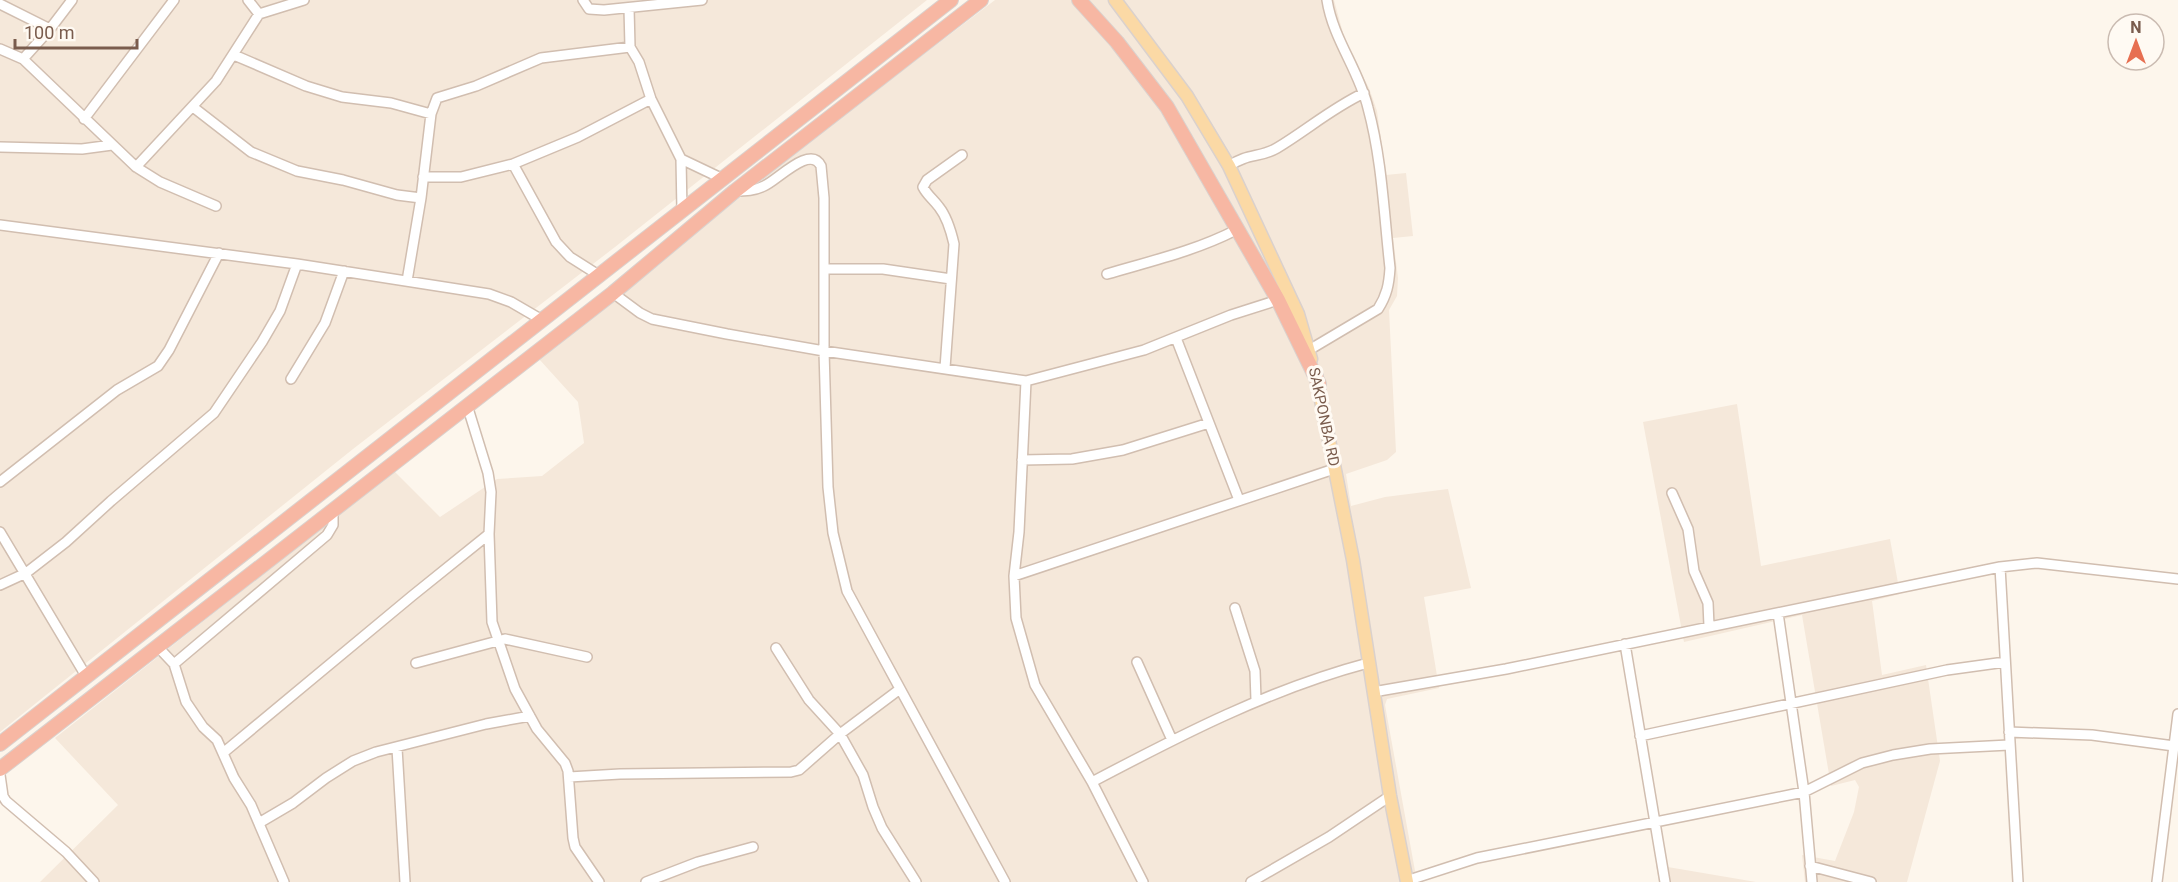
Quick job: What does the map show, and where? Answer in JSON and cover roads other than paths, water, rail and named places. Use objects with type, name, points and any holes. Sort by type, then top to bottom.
[{"type":"highway","points":[[0,744],[951,0]]},
{"type":"highway","points":[[0,769],[614,292],[735,191],[981,0]]},
{"type":"highway","points":[[1079,0],[1117,42],[1167,107],[1278,300],[1319,384]]},
{"type":"highway","points":[[416,419],[428,436]]},
{"type":"main road","name":"SAKPONBA RD","points":[[1115,0],[1187,96],[1229,166],[1298,314],[1319,384],[1353,560],[1368,663],[1406,882]]},
{"type":"street","points":[[23,58],[50,29],[72,0]]},
{"type":"street","points":[[84,119],[142,46],[174,0]]},
{"type":"street","points":[[248,0],[259,14]]},
{"type":"street","points":[[136,167],[216,81],[259,14],[304,0]]},
{"type":"street","points":[[583,0],[589,9],[604,10],[702,0]]},
{"type":"street","points":[[1309,350],[1378,309],[1389,286],[1390,268],[1377,157],[1364,93],[1341,46],[1327,0]]},
{"type":"street","points":[[0,4],[50,29]]},
{"type":"street","points":[[629,8],[630,47],[639,62],[651,99],[681,159],[682,211]]},
{"type":"street","points":[[407,281],[431,114],[437,98],[476,86],[541,58],[630,47]]},
{"type":"street","points":[[0,49],[23,58],[136,167],[160,182],[216,206]]},
{"type":"street","points":[[234,55],[306,86],[342,97],[391,103],[431,114]]},
{"type":"street","points":[[1229,166],[1240,158],[1266,153],[1334,108],[1364,93]]},
{"type":"street","points":[[423,177],[461,177],[513,164],[578,137],[651,99]]},
{"type":"street","points":[[193,107],[251,152],[297,171],[343,180],[397,195],[420,198]]},
{"type":"street","points":[[0,147],[81,149],[111,145]]},
{"type":"street","points":[[945,368],[954,244],[950,227],[940,208],[923,187],[927,180],[962,154]]},
{"type":"street","points":[[681,159],[723,179]]},
{"type":"street","points":[[735,191],[754,190],[767,185],[805,159],[819,161],[821,166],[824,198],[824,351],[828,487],[833,533],[847,591],[1005,882]]},
{"type":"street","points":[[513,164],[556,242],[570,257],[600,276]]},
{"type":"street","points":[[0,225],[297,264],[489,294],[511,302],[542,320]]},
{"type":"street","points":[[1107,274],[1179,254],[1236,230]]},
{"type":"street","points":[[0,482],[117,390],[158,366],[169,350],[219,253]]},
{"type":"street","points":[[0,585],[26,573],[66,542],[214,413],[280,311],[297,264]]},
{"type":"street","points":[[824,269],[883,269],[951,279]]},
{"type":"street","points":[[291,379],[325,323],[344,271]]},
{"type":"street","points":[[614,292],[640,313],[652,319],[824,351],[1026,381],[1144,350],[1231,315],[1278,300]]},
{"type":"street","points":[[1176,338],[1239,500]]},
{"type":"street","points":[[1026,381],[1019,532],[1014,576],[1016,618],[1035,685],[1092,782],[1143,882]]},
{"type":"street","points":[[467,405],[488,473],[491,492],[489,534],[492,622],[515,688],[537,729],[565,763],[570,777],[575,847],[599,882]]},
{"type":"street","points":[[1022,460],[1072,459],[1123,450],[1209,423]]},
{"type":"street","points":[[1014,576],[1335,469]]},
{"type":"street","points":[[1672,493],[1688,529],[1694,571],[1708,603],[1709,626]]},
{"type":"street","points":[[174,664],[327,535],[333,525],[333,510]]},
{"type":"street","points":[[0,532],[86,676]]},
{"type":"street","points":[[223,753],[489,534]]},
{"type":"street","points":[[1373,692],[1506,669],[2000,567],[2046,563],[2178,579]]},
{"type":"street","points":[[2000,567],[2008,745],[2018,882]]},
{"type":"street","points":[[1235,608],[1255,671],[1256,700]]},
{"type":"street","points":[[1778,613],[1804,792],[1812,882]]},
{"type":"street","points":[[416,663],[498,640],[514,640],[587,657]]},
{"type":"street","points":[[1625,644],[1665,882]]},
{"type":"street","points":[[157,646],[174,664],[186,702],[203,727],[217,740],[234,778],[251,805],[284,882]]},
{"type":"street","points":[[776,648],[809,700],[840,734],[863,775],[882,828],[916,882]]},
{"type":"street","points":[[1137,662],[1172,740]]},
{"type":"street","points":[[1640,736],[1947,670],[2005,662]]},
{"type":"street","points":[[1092,782],[1256,700],[1323,675],[1368,663]]},
{"type":"street","points":[[570,777],[799,770],[840,734],[900,689]]},
{"type":"street","points":[[2157,882],[2178,714]]},
{"type":"street","points":[[259,823],[293,803],[353,761],[486,724],[530,716]]},
{"type":"street","points":[[2008,732],[2092,735],[2174,746]]},
{"type":"street","points":[[1406,882],[1477,858],[1804,792],[1862,763],[1893,755],[1929,749],[2008,745]]},
{"type":"street","points":[[397,748],[405,882]]},
{"type":"street","points":[[0,775],[6,801],[66,852],[94,882]]},
{"type":"street","points":[[1251,882],[1329,837],[1390,796]]},
{"type":"street","points":[[645,882],[698,862],[753,847]]},
{"type":"street","points":[[1810,866],[1870,882]]}]
